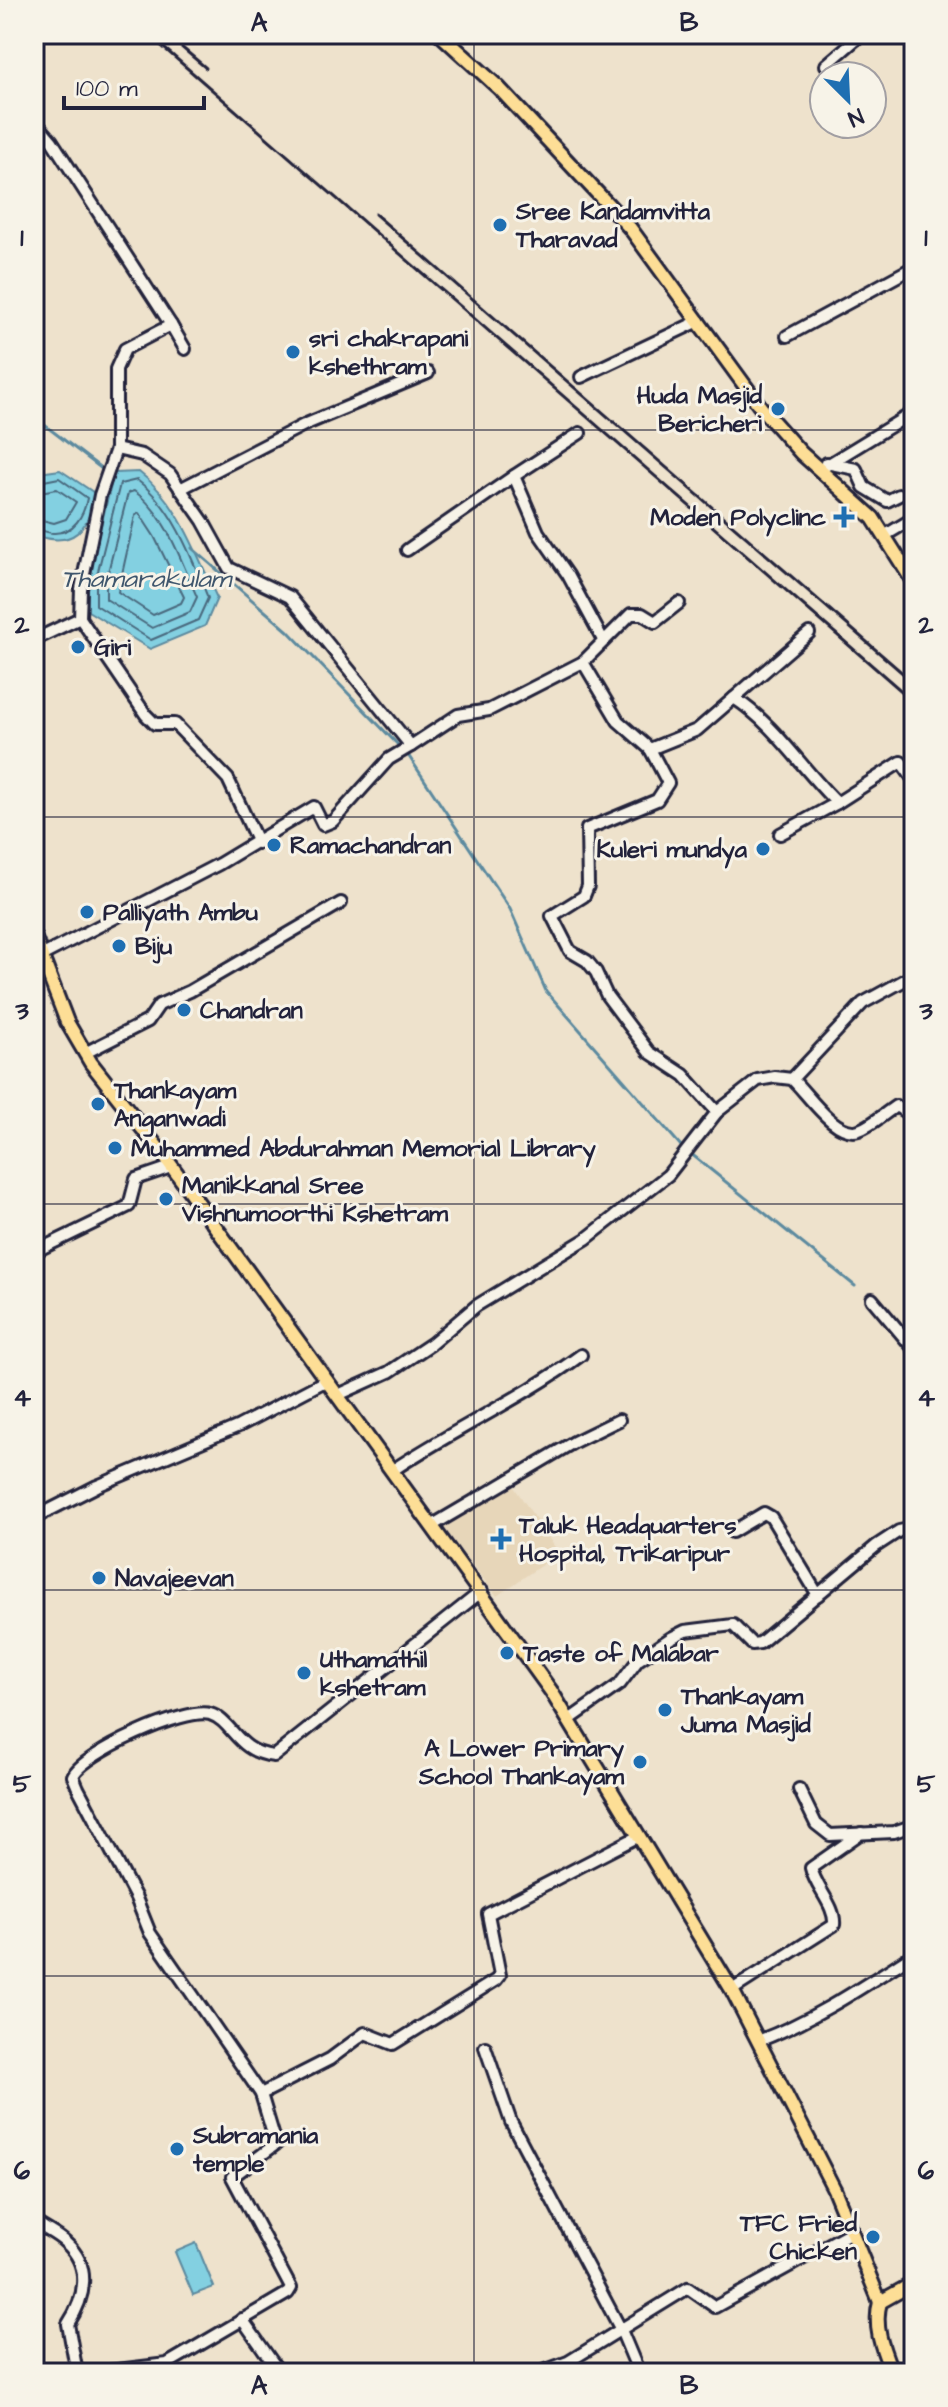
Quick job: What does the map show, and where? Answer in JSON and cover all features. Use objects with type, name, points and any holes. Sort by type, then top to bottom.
[{"type":"main road","points":[[440,34],[499,88],[630,228],[762,409],[806,458],[824,467],[873,518],[914,583]]},
{"type":"main road","points":[[36,945],[67,1022],[85,1053],[482,1591],[569,1720],[732,1990],[834,2189],[880,2302],[877,2317],[881,2343],[892,2373]]},
{"type":"main road","points":[[880,2302],[914,2283]]},
{"type":"street","points":[[832,60],[862,34]]},
{"type":"street","points":[[34,120],[52,141],[185,349]]},
{"type":"street","points":[[787,336],[914,267]]},
{"type":"street","points":[[581,377],[699,321]]},
{"type":"street","points":[[171,325],[125,349],[116,369],[116,449],[100,495],[81,589],[80,618],[146,715],[155,724],[175,724],[228,779],[258,843]]},
{"type":"street","points":[[180,489],[304,425],[428,373]]},
{"type":"street","points":[[824,467],[914,412]]},
{"type":"street","points":[[407,550],[580,433]]},
{"type":"street","points":[[116,449],[142,455],[170,474],[229,568],[290,597],[406,749]]},
{"type":"street","points":[[824,467],[856,469],[864,487],[887,501],[899,495]]},
{"type":"street","points":[[514,476],[538,532],[568,575],[603,640]]},
{"type":"street","points":[[884,536],[914,518]]},
{"type":"street","points":[[36,945],[258,843],[314,807],[323,825],[333,821],[389,759],[458,715],[489,710],[583,662],[636,612],[655,622],[679,603]]},
{"type":"street","points":[[34,640],[80,618]]},
{"type":"street","points":[[650,749],[697,730],[809,633]]},
{"type":"street","points":[[583,662],[618,721],[650,749],[668,783],[664,794],[657,800],[587,829],[588,886],[584,896],[552,916],[570,951],[587,961],[596,972],[607,996],[649,1052],[684,1075],[717,1112]]},
{"type":"street","points":[[734,698],[770,724],[812,778],[837,803]]},
{"type":"street","points":[[780,834],[837,803],[901,762],[914,780]]},
{"type":"street","points":[[85,1053],[148,1021],[159,1005],[190,991],[341,903]]},
{"type":"street","points":[[792,1079],[863,1003],[914,975]]},
{"type":"street","points":[[338,1395],[389,1372],[431,1344],[476,1306],[586,1239],[668,1175],[717,1112],[758,1080],[775,1077],[792,1079],[833,1125],[848,1132],[861,1130],[896,1106],[907,1113],[914,1126]]},
{"type":"street","points":[[34,1252],[129,1206],[136,1179],[171,1167]]},
{"type":"street","points":[[872,1299],[914,1349]]},
{"type":"street","points":[[393,1470],[479,1415],[555,1375],[581,1355]]},
{"type":"street","points":[[34,1518],[97,1486],[239,1426],[327,1380]]},
{"type":"street","points":[[433,1525],[574,1442],[619,1420]]},
{"type":"street","points":[[732,1532],[764,1513],[771,1517],[818,1595]]},
{"type":"street","points":[[569,1720],[614,1689],[638,1660],[685,1631],[733,1625],[752,1644],[760,1643],[876,1546],[899,1531],[914,1528]]},
{"type":"street","points":[[92,2373],[167,2364],[288,2293],[291,2288],[232,2177],[276,2144],[261,2094],[150,1933],[136,1898],[73,1776],[100,1751],[162,1723],[204,1713],[214,1715],[252,1751],[274,1756],[482,1591]]},
{"type":"street","points":[[799,1789],[816,1824],[830,1835],[894,1832],[914,1825]]},
{"type":"street","points":[[732,1990],[834,1925],[833,1913],[817,1888],[811,1868],[861,1833]]},
{"type":"street","points":[[261,2094],[330,2059],[365,2033],[393,2044],[496,1980],[500,1975],[488,1914],[639,1836]]},
{"type":"street","points":[[758,2041],[788,2030],[841,2001],[914,1954]]},
{"type":"street","points":[[485,2047],[511,2122],[621,2330],[639,2373]]},
{"type":"street","points":[[34,2221],[67,2243],[85,2281],[82,2303],[68,2324],[77,2373]]},
{"type":"street","points":[[538,2373],[568,2362],[688,2288],[715,2307],[851,2232]]},
{"type":"street","points":[[242,2319],[280,2373]]},
{"type":"shaded area","name":"Taluk Headquarters Hospital, Trikaripur","points":[[512,1484],[559,1553],[497,1596],[440,1525]]},
{"type":"water","points":[[60,470],[96,494],[89,517],[77,533],[60,539],[48,539],[35,535],[34,479],[39,473]]},
{"type":"water","name":"Thamarakulam","points":[[139,472],[176,513],[217,598],[205,626],[150,649],[88,611],[88,578],[114,473]]},
{"type":"water","points":[[196,2243],[214,2287],[193,2295],[175,2252]]},
{"type":"waterway","points":[[34,417],[102,469]]},
{"type":"waterway","points":[[192,548],[288,631],[400,747]]},
{"type":"waterway","points":[[406,752],[510,909],[546,991],[681,1146]]},
{"type":"waterway","points":[[690,1153],[855,1286]]},
{"type":"railway","points":[[148,34],[914,702]]},
{"type":"railway","points":[[166,34],[206,68]]},
{"type":"railway","points":[[375,214],[914,683]]},
{"type":"place","name":"Sree Kandamvitta Tharavad","points":[[500,225]]},
{"type":"place","name":"sri chakrapani kshethram","points":[[293,352]]},
{"type":"place","name":"Huda Masjid Bericheri","points":[[778,409]]},
{"type":"place","name":"Moden Polyclinc","points":[[844,517]]},
{"type":"place","name":"Giri","points":[[78,647]]},
{"type":"place","name":"Ramachandran","points":[[274,845]]},
{"type":"place","name":"Kuleri mundya","points":[[763,849]]},
{"type":"place","name":"Palliyath Ambu","points":[[87,912]]},
{"type":"place","name":"Biju","points":[[119,946]]},
{"type":"place","name":"Chandran","points":[[184,1010]]},
{"type":"place","name":"Thankayam Anganwadi","points":[[98,1104]]},
{"type":"place","name":"Muhammed Abdurahman Memorial Library","points":[[115,1148]]},
{"type":"place","name":"Manikkanal Sree Vishnumoorthi Kshetram","points":[[166,1199]]},
{"type":"place","name":"Taluk Headquarters Hospital, Trikaripur","points":[[501,1539]]},
{"type":"place","name":"Navajeevan","points":[[99,1578]]},
{"type":"place","name":"Taste of Malabar","points":[[507,1653]]},
{"type":"place","name":"Uthamathil kshetram","points":[[304,1673]]},
{"type":"place","name":"Thankayam Juma Masjid","points":[[665,1710]]},
{"type":"place","name":"A Lower Primary School Thankayam","points":[[640,1762]]},
{"type":"place","name":"Subramania temple","points":[[177,2149]]},
{"type":"place","name":"TFC Fried Chicken","points":[[873,2237]]}]
